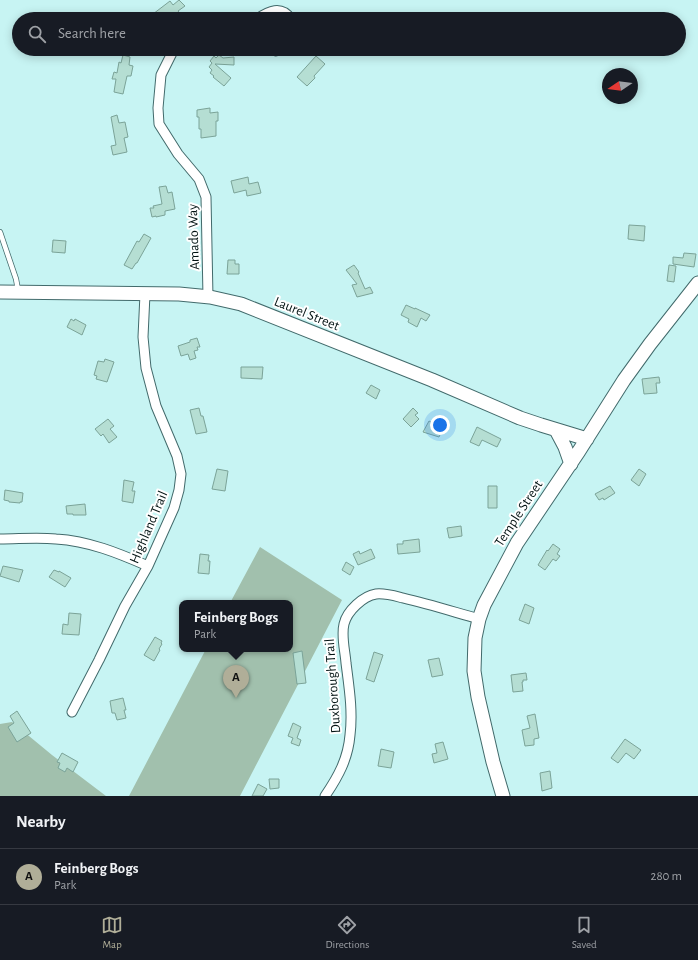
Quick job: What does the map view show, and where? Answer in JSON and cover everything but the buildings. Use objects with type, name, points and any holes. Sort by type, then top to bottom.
[{"type":"main road","name":"Temple Street","points":[[503,796],[493,762],[475,683],[474,648],[479,619],[513,549],[587,439],[632,368],[698,283]]},
{"type":"main road","name":"Laurel Street","points":[[0,292],[178,294],[226,300],[254,308],[309,332],[342,343],[520,418],[587,439]]},
{"type":"main road","points":[[556,430],[565,447],[570,464]]},
{"type":"street","points":[[269,12],[277,10],[282,12]]},
{"type":"street","name":"Amado Way","points":[[170,56],[161,75],[158,108],[159,124],[178,154],[199,179],[206,197],[208,297]]},
{"type":"street","name":"Highland Trail","points":[[72,712],[125,606],[148,566],[174,508],[179,490],[180,474],[174,448],[156,406],[146,368],[143,337],[145,294]]},
{"type":"street","points":[[0,539],[46,538],[76,542],[114,552],[148,566]]},
{"type":"street","name":"Duxborough Trail","points":[[325,796],[342,768],[349,744],[351,722],[343,634],[344,623],[355,607],[368,597],[375,594],[383,594],[411,600],[479,619]]},
{"type":"lane","points":[[0,232],[19,292]]},
{"type":"green space","points":[[260,547],[342,600],[240,796],[129,796],[204,652],[293,652],[293,600],[232,600]]},
{"type":"green space","points":[[12,722],[106,796],[0,796],[0,724]]},
{"type":"place","name":"Feinberg Bogs","points":[[236,698]]}]
